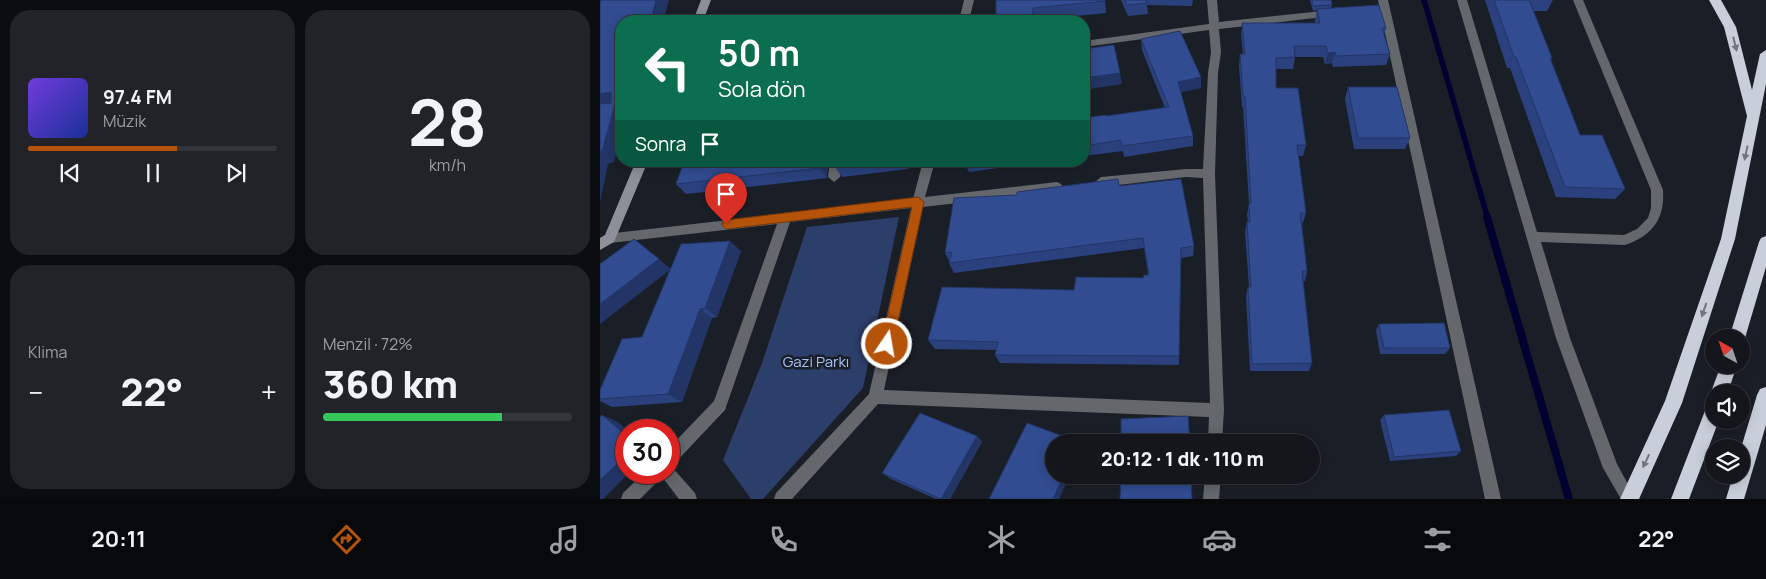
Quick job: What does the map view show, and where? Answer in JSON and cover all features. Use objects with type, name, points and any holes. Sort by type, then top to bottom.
[{"type":"highway","points":[[1714,0],[1730,27],[1753,118]]},
{"type":"highway","points":[[1629,499],[1673,403],[1728,239],[1766,57]]},
{"type":"highway","points":[[1740,329],[1766,242]]},
{"type":"highway","points":[[1735,499],[1765,398]]},
{"type":"highway","points":[[1680,499],[1706,429]]},
{"type":"street","points":[[700,15],[706,0]]},
{"type":"street","points":[[965,15],[969,0]]},
{"type":"street","points":[[1212,0],[1216,52],[1212,73],[1209,174],[1217,410],[1216,434]]},
{"type":"street","points":[[1462,0],[1563,338],[1611,468],[1629,499]]},
{"type":"street","points":[[1533,237],[1625,240],[1645,230],[1653,222],[1657,212],[1657,190],[1578,0]]},
{"type":"street","points":[[1381,5],[1493,499]]},
{"type":"street","points":[[1090,43],[1214,26],[1347,12]]},
{"type":"street","points":[[605,242],[639,167]]},
{"type":"street","points":[[834,177],[835,167]]},
{"type":"street","points":[[782,499],[875,397],[927,167]]},
{"type":"street","points":[[1087,184],[1186,173],[1209,174]]},
{"type":"street","points":[[605,242],[785,218],[1067,186]]},
{"type":"street","points":[[680,447],[720,405],[785,218]]},
{"type":"street","points":[[875,397],[1217,410]]},
{"type":"street","points":[[629,499],[644,484]]},
{"type":"street","points":[[677,484],[689,499]]},
{"type":"street","points":[[1211,499],[1212,484]]},
{"type":"green space","name":"Gazi Parkı","points":[[899,217],[863,388],[763,499],[751,499],[723,460],[762,363],[807,227]]},
{"type":"building","points":[[601,0],[656,0],[652,15],[615,15],[615,104],[602,151],[600,152],[600,104],[611,103],[611,92],[600,94]]},
{"type":"building","points":[[996,0],[1105,0],[1033,8],[1033,14],[996,15]]},
{"type":"building","points":[[1125,0],[1146,0],[1147,3],[1127,5]]},
{"type":"building","points":[[1312,0],[1331,0],[1332,5],[1313,6]]},
{"type":"building","points":[[1494,0],[1529,0],[1580,135],[1602,135],[1625,189],[1565,187],[1516,57],[1514,57]]},
{"type":"building","points":[[1379,5],[1386,28],[1382,28],[1390,54],[1336,56],[1335,52],[1328,53],[1326,46],[1294,46],[1295,57],[1276,58],[1276,88],[1298,88],[1306,145],[1297,145],[1306,213],[1300,213],[1307,271],[1302,271],[1312,363],[1252,364],[1248,287],[1251,287],[1247,222],[1250,222],[1249,204],[1251,203],[1245,96],[1243,96],[1240,54],[1245,54],[1242,23],[1320,23],[1317,9]]},
{"type":"building","points":[[1180,31],[1201,77],[1178,82],[1193,136],[1122,146],[1121,140],[1090,145],[1090,117],[1169,107],[1141,39]]},
{"type":"building","points":[[1114,45],[1120,73],[1090,77],[1090,48]]},
{"type":"building","points":[[1348,87],[1397,87],[1410,138],[1358,138]]},
{"type":"building","points":[[682,167],[820,167],[820,168],[676,184]]},
{"type":"building","points":[[1118,179],[1119,186],[1181,179],[1194,246],[1181,248],[1179,356],[995,355],[998,342],[928,340],[942,287],[1074,290],[1076,277],[1143,278],[1144,275],[1149,275],[1143,238],[949,263],[952,252],[945,253],[954,198],[1017,195],[1017,192]]},
{"type":"building","points":[[634,239],[659,259],[600,304],[600,264]]},
{"type":"building","points":[[730,241],[705,308],[700,309],[668,394],[600,399],[600,390],[622,339],[642,337],[681,244]]},
{"type":"building","points":[[1444,323],[1450,348],[1384,348],[1379,324]]},
{"type":"building","points":[[1449,410],[1461,451],[1394,457],[1384,415]]},
{"type":"building","points":[[920,413],[977,436],[941,499],[882,473]]},
{"type":"building","points":[[602,415],[615,426],[615,466],[600,480],[600,417]]},
{"type":"building","points":[[1188,416],[1189,434],[1121,434],[1121,419]]},
{"type":"building","points":[[1027,423],[1057,434],[1045,434],[1045,484],[1060,484],[1053,499],[989,499]]},
{"type":"building","points":[[1121,484],[1191,484],[1192,499],[1120,499]]},
{"type":"waterway","points":[[1424,0],[1488,219]]},
{"type":"waterway","points":[[1487,217],[1569,499]]},
{"type":"route","points":[[726,224],[918,202],[887,344]]}]
